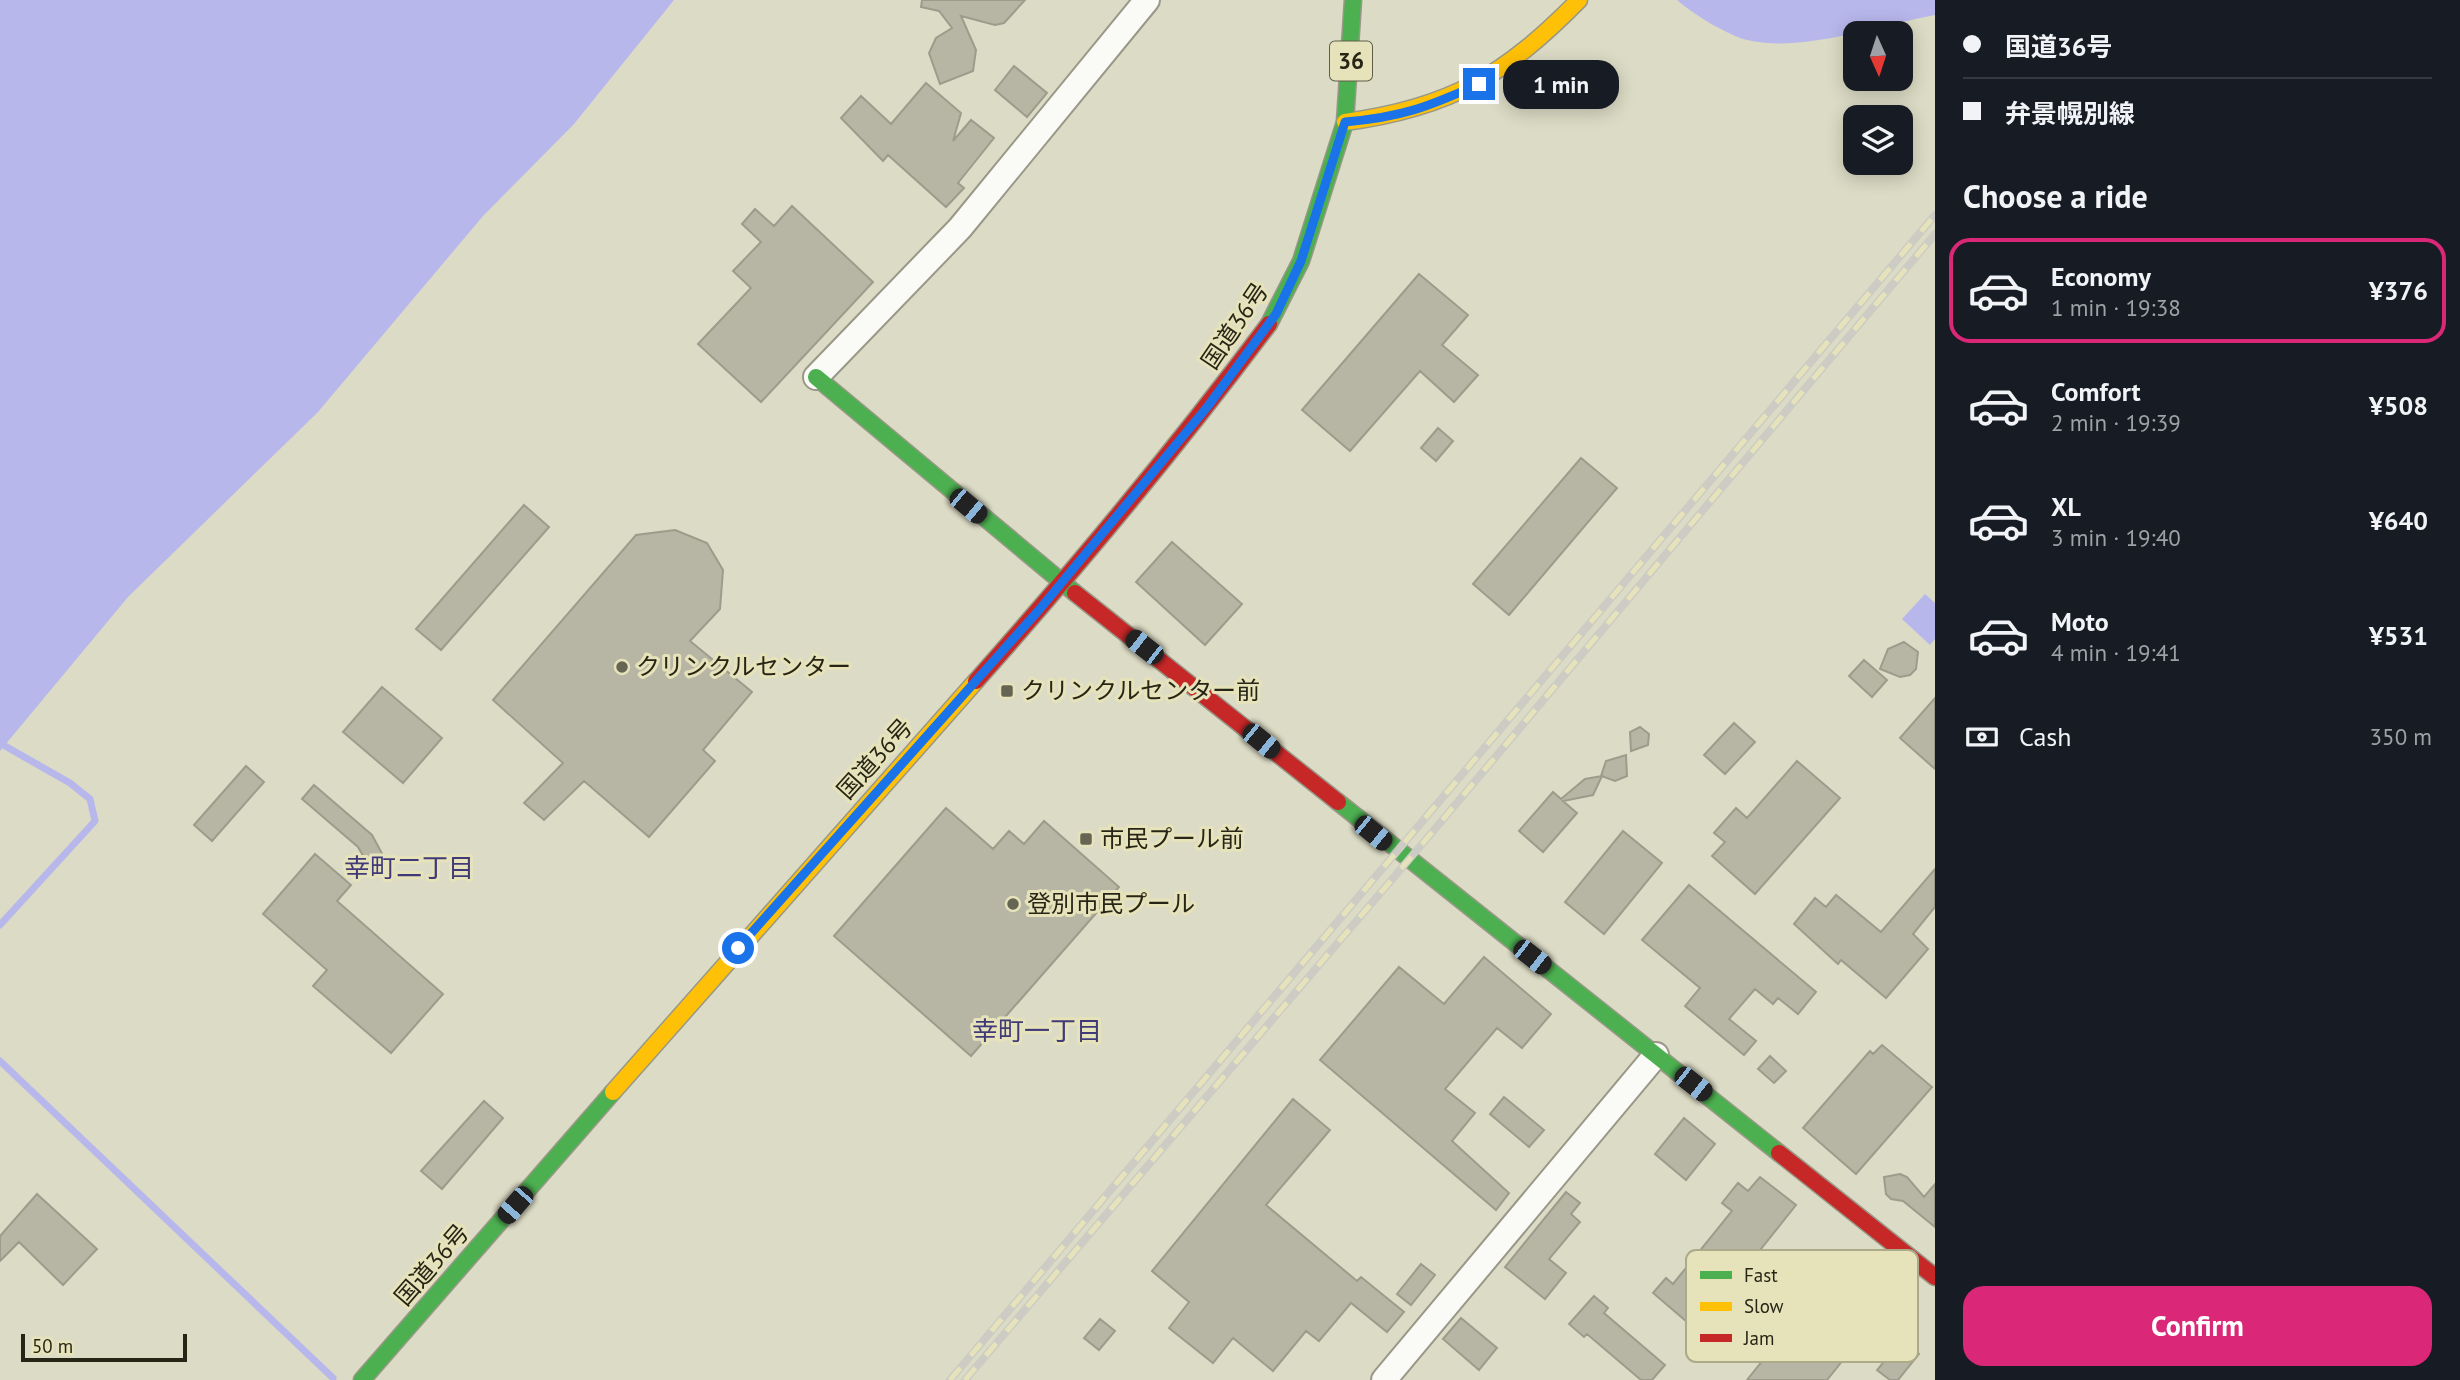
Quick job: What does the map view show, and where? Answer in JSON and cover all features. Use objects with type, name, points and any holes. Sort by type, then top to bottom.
[{"type":"main road","name":"36","points":[[1345,122],[1353,0]]},
{"type":"main road","points":[[1345,122],[1401,115],[1479,84],[1542,39],[1578,0]]},
{"type":"main road","name":"国道36号","points":[[362,1380],[764,918],[1062,582],[1208,406],[1276,314],[1301,261],[1345,122]]},
{"type":"main road","points":[[816,377],[1062,582],[1901,1250]]},
{"type":"main road","points":[[1918,1263],[1935,1277]]},
{"type":"street","points":[[816,377],[960,228],[1147,0]]},
{"type":"street","points":[[1384,1380],[1656,1055]]},
{"type":"water","points":[[0,0],[674,0],[574,124],[483,216],[318,412],[128,597],[0,751]]},
{"type":"water","points":[[1677,0],[1935,0],[1935,15],[1908,21],[1843,21],[1843,36],[1792,43],[1747,40],[1730,34]]},
{"type":"water","points":[[1925,594],[1935,603],[1935,639],[1930,645],[1902,619]]},
{"type":"building","points":[[922,0],[1025,0],[1004,23],[995,25],[961,16],[976,50],[973,71],[940,84],[929,53],[936,38],[952,28],[939,11],[921,7]]},
{"type":"building","points":[[1014,66],[1047,93],[1027,117],[995,90]]},
{"type":"building","points":[[926,83],[961,113],[953,141],[971,120],[994,138],[958,183],[964,188],[946,207],[888,155],[883,161],[841,118],[861,96],[891,124]]},
{"type":"building","points":[[792,206],[873,282],[761,402],[698,344],[751,288],[733,271],[761,242],[742,224],[755,209],[774,226]]},
{"type":"building","points":[[1419,274],[1468,315],[1442,345],[1478,375],[1454,402],[1420,371],[1350,451],[1302,410]]},
{"type":"building","points":[[1438,428],[1453,441],[1436,461],[1421,448]]},
{"type":"building","points":[[1581,458],[1617,488],[1509,615],[1473,584]]},
{"type":"building","points":[[524,505],[549,527],[441,650],[416,629]]},
{"type":"building","name":"クリンクルセンター","points":[[675,530],[707,543],[723,570],[720,609],[690,641],[752,692],[703,750],[715,761],[649,837],[584,781],[544,820],[524,803],[563,763],[493,700],[636,535]]},
{"type":"building","points":[[1172,542],[1242,604],[1205,645],[1136,582]]},
{"type":"building","points":[[1904,642],[1918,652],[1916,669],[1910,675],[1900,677],[1880,669],[1888,649]]},
{"type":"building","points":[[1864,660],[1887,680],[1872,697],[1849,676]]},
{"type":"building","points":[[382,687],[442,738],[403,783],[343,732]]},
{"type":"building","points":[[1935,698],[1935,769],[1900,738]]},
{"type":"building","points":[[1734,723],[1755,742],[1725,774],[1704,755]]},
{"type":"building","points":[[1640,727],[1649,734],[1648,745],[1631,751],[1630,732]]},
{"type":"building","points":[[1626,755],[1627,776],[1615,781],[1601,776],[1606,761]]},
{"type":"building","points":[[1797,761],[1840,798],[1755,894],[1712,856],[1725,842],[1714,833],[1736,808],[1747,818]]},
{"type":"building","points":[[246,766],[264,782],[212,841],[194,825]]},
{"type":"building","points":[[1602,776],[1593,795],[1563,801],[1577,813],[1543,852],[1519,831],[1553,792],[1561,799],[1585,779]]},
{"type":"building","points":[[314,785],[372,835],[385,859],[369,867],[358,847],[302,799]]},
{"type":"building","points":[[946,808],[993,849],[1009,831],[1024,844],[1044,821],[1119,887],[971,1056],[834,936]]},
{"type":"building","points":[[1623,831],[1662,863],[1604,934],[1565,902]]},
{"type":"building","points":[[315,854],[351,885],[337,901],[443,994],[391,1053],[313,986],[327,970],[263,914]]},
{"type":"building","points":[[1935,869],[1935,907],[1913,934],[1928,949],[1886,998],[1841,960],[1838,964],[1794,924],[1815,898],[1826,907],[1836,895],[1881,932]]},
{"type":"building","points":[[1689,885],[1816,992],[1798,1014],[1778,998],[1773,1004],[1755,989],[1729,1019],[1756,1041],[1744,1055],[1685,1006],[1700,988],[1642,940]]},
{"type":"building","points":[[1484,957],[1551,1014],[1522,1048],[1497,1028],[1445,1089],[1475,1113],[1452,1141],[1509,1193],[1496,1210],[1320,1060],[1399,967],[1444,1004]]},
{"type":"building","points":[[1882,1045],[1932,1087],[1856,1174],[1803,1128],[1870,1051],[1873,1054]]},
{"type":"building","points":[[1770,1056],[1786,1071],[1774,1083],[1758,1069]]},
{"type":"building","points":[[1504,1097],[1544,1130],[1529,1147],[1490,1114]]},
{"type":"building","points":[[1293,1099],[1330,1130],[1266,1205],[1357,1281],[1361,1277],[1404,1312],[1387,1332],[1351,1303],[1319,1341],[1306,1331],[1273,1371],[1233,1338],[1213,1363],[1169,1328],[1189,1302],[1152,1271]]},
{"type":"building","points":[[484,1101],[503,1118],[442,1189],[421,1171]]},
{"type":"building","points":[[1684,1118],[1715,1144],[1686,1180],[1655,1154]]},
{"type":"building","points":[[1900,1174],[1907,1177],[1924,1197],[1935,1184],[1935,1227],[1903,1201],[1891,1199],[1886,1194],[1884,1177]]},
{"type":"building","points":[[1760,1177],[1796,1205],[1760,1250],[1700,1250],[1732,1211],[1722,1203],[1738,1183],[1748,1191]]},
{"type":"building","points":[[1566,1192],[1580,1203],[1571,1214],[1580,1222],[1549,1259],[1566,1273],[1545,1299],[1505,1267]]},
{"type":"building","points":[[37,1194],[97,1249],[63,1285],[19,1242],[0,1261],[0,1236]]},
{"type":"building","points":[[1421,1264],[1435,1275],[1411,1305],[1397,1294]]},
{"type":"building","points":[[1686,1268],[1686,1321],[1653,1293],[1666,1278],[1673,1284]]},
{"type":"building","points":[[1594,1296],[1608,1308],[1604,1313],[1665,1365],[1652,1380],[1641,1380],[1587,1334],[1584,1337],[1569,1324]]},
{"type":"building","points":[[1461,1318],[1497,1348],[1479,1370],[1443,1339]]},
{"type":"building","points":[[1100,1319],[1115,1331],[1099,1350],[1084,1338]]},
{"type":"building","points":[[1761,1362],[1841,1362],[1827,1380],[1747,1380]]},
{"type":"building","points":[[1884,1362],[1913,1362],[1898,1380],[1890,1380],[1877,1370]]},
{"type":"waterway","points":[[0,925],[95,821],[90,799],[70,783],[5,746]]},
{"type":"waterway","points":[[0,1061],[333,1378]]},
{"type":"railway","points":[[950,1380],[1935,215]]},
{"type":"railway","points":[[965,1380],[1440,823],[1935,234]]},
{"type":"traffic: fast","points":[[1269,324],[1301,261],[1345,122],[1353,0]]},
{"type":"traffic: fast","points":[[816,377],[1075,593]]},
{"type":"traffic: fast","points":[[1338,802],[1779,1153]]},
{"type":"traffic: fast","points":[[362,1380],[613,1092]]},
{"type":"traffic: slow","points":[[1345,122],[1416,108],[1474,84],[1526,49],[1579,0]]},
{"type":"traffic: slow","points":[[613,1092],[976,681]]},
{"type":"traffic: jam","points":[[976,681],[1126,506],[1269,324]]},
{"type":"traffic: jam","points":[[1075,593],[1338,802]]},
{"type":"traffic: jam","points":[[1779,1153],[1901,1250]]},
{"type":"traffic: jam","points":[[1918,1263],[1935,1277]]},
{"type":"place","name":"クリンクルセンター","points":[[622,667]]},
{"type":"place","name":"クリンクルセンター前","points":[[1007,691]]},
{"type":"place","name":"市民プール前","points":[[1086,839]]},
{"type":"place","name":"登別市民プール","points":[[1013,904]]},
{"type":"district","name":"幸町二丁目","points":[[409,868]]},
{"type":"district","name":"幸町一丁目","points":[[1037,1031]]},
{"type":"route","points":[[738,948],[1039,610],[1208,406],[1276,314],[1301,261],[1345,122],[1390,118],[1424,109],[1479,84]]}]
